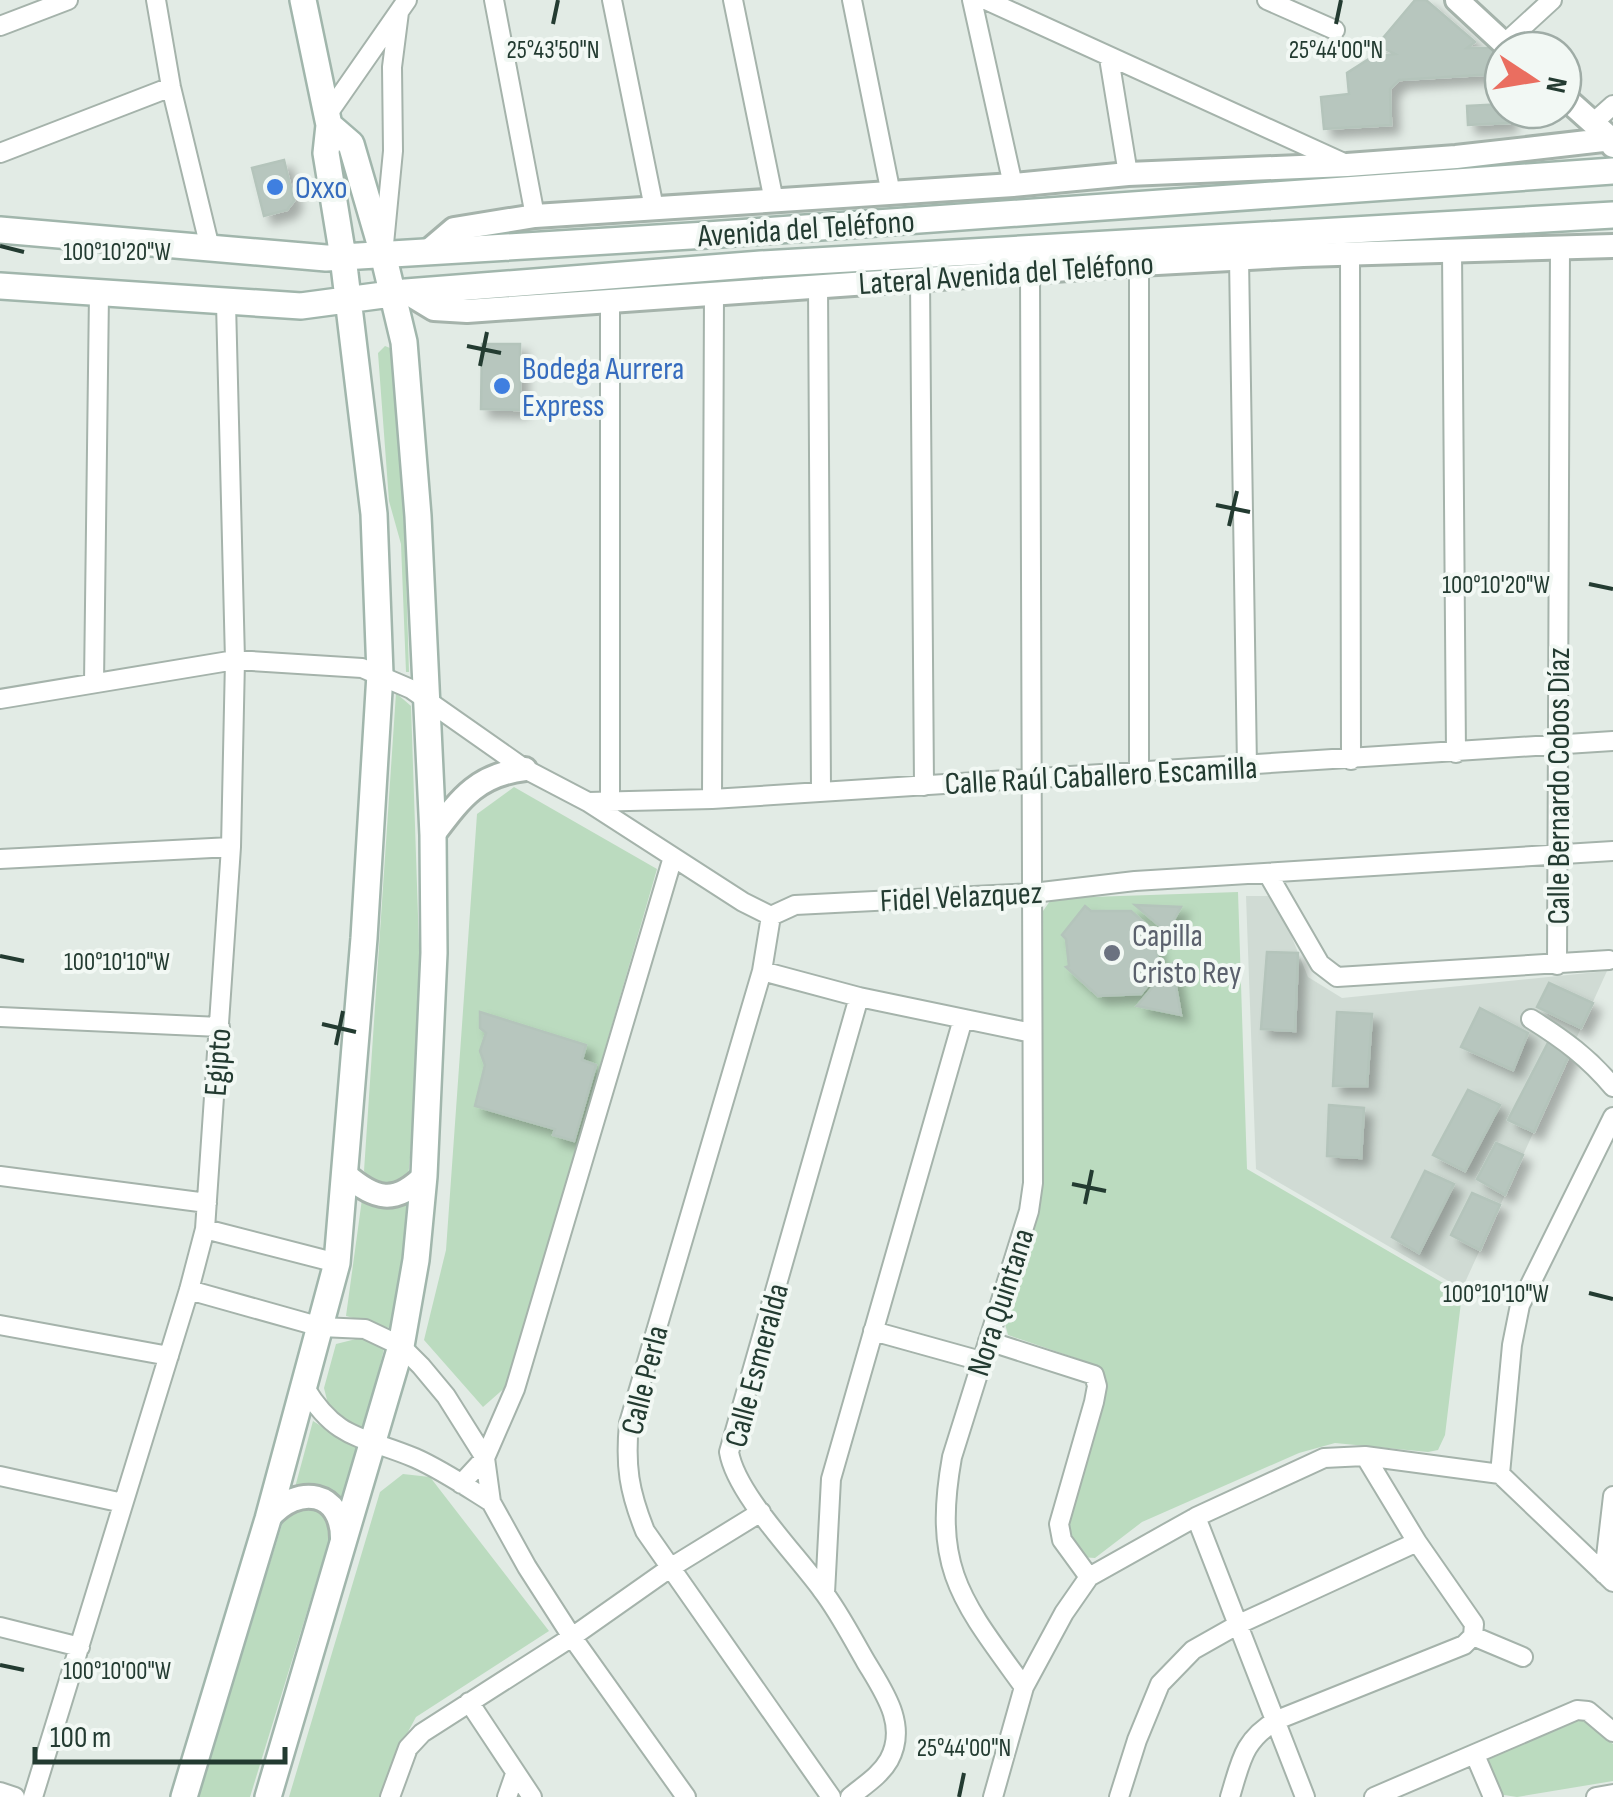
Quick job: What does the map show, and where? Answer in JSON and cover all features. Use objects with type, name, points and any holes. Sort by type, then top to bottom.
[{"type":"main road","points":[[184,1797],[268,1518],[336,1263],[380,674],[374,514],[326,154],[328,120],[303,0]]},
{"type":"main road","points":[[268,1797],[401,1346],[416,1260],[424,1176],[434,953],[433,835],[418,516],[404,342],[392,278],[351,144],[328,120]]},
{"type":"main road","name":"Avenida del Teléfono","points":[[0,286],[301,306],[345,279],[392,278],[428,252],[1613,170]]},
{"type":"main road","name":"Avenida del Teléfono","points":[[0,230],[210,248],[345,279],[762,276],[1303,243],[1613,215]]},
{"type":"street","points":[[0,26],[68,0]]},
{"type":"street","points":[[156,0],[171,87],[210,248]]},
{"type":"street","points":[[494,0],[536,216]]},
{"type":"street","points":[[612,0],[654,208]]},
{"type":"street","points":[[733,0],[774,201]]},
{"type":"street","points":[[852,0],[892,194]]},
{"type":"street","points":[[972,0],[1013,186]]},
{"type":"street","points":[[986,0],[1346,165]]},
{"type":"street","points":[[1267,0],[1335,30]]},
{"type":"street","points":[[1457,0],[1490,30]]},
{"type":"street","points":[[1524,30],[1552,0]]},
{"type":"street","points":[[328,120],[403,6]]},
{"type":"street","points":[[392,278],[392,67],[403,6]]},
{"type":"street","points":[[1109,58],[1128,174]]},
{"type":"street","points":[[0,152],[171,87]]},
{"type":"street","points":[[1594,122],[1613,105]]},
{"type":"street","points":[[1583,113],[1612,142]]},
{"type":"street","points":[[428,252],[454,229],[536,216],[1013,186],[1128,174],[1346,165],[1612,142]]},
{"type":"street","points":[[705,206],[707,234]]},
{"type":"street","name":"Lateral Avenida del Teléfono","points":[[392,278],[434,309],[467,312],[714,292],[762,276],[818,286],[1239,258],[1303,243],[1350,253],[1613,246]]},
{"type":"street","name":"Calle Bernardo Cobos Díaz","points":[[1557,965],[1560,246]]},
{"type":"street","points":[[1452,251],[1456,753]]},
{"type":"street","points":[[1350,253],[1350,760]]},
{"type":"street","points":[[1239,258],[1247,766]]},
{"type":"street","points":[[1139,264],[1139,771]]},
{"type":"street","name":"Nora Quintana","points":[[1024,1686],[978,1624],[952,1576],[944,1531],[952,1457],[1029,1211],[1033,1182],[1030,272]]},
{"type":"street","points":[[920,279],[924,786]]},
{"type":"street","points":[[818,286],[820,791]]},
{"type":"street","points":[[712,799],[714,292]]},
{"type":"street","points":[[94,683],[99,293]]},
{"type":"street","points":[[610,300],[610,803]]},
{"type":"street","name":"Egipto","points":[[33,1797],[205,1228],[231,847],[235,660],[226,302]]},
{"type":"street","points":[[0,699],[235,660],[340,664],[380,674],[426,699],[526,769],[588,802],[672,858],[771,916]]},
{"type":"street","name":"Calle Raúl Caballero Escamilla","points":[[588,802],[712,799],[1613,741]]},
{"type":"street","points":[[433,835],[460,800],[479,784],[499,772],[526,769]]},
{"type":"street","points":[[0,860],[231,847]]},
{"type":"street","name":"Fidel Velazquez","points":[[771,916],[795,905],[1033,893],[1135,881],[1613,851]]},
{"type":"street","points":[[460,1484],[484,1458],[514,1388],[672,858]]},
{"type":"street","points":[[1268,874],[1320,964],[1338,977],[1610,960]]},
{"type":"street","name":"Calle Perla","points":[[771,916],[762,972],[629,1423],[626,1455],[630,1493],[646,1530],[831,1797]]},
{"type":"street","points":[[762,972],[859,997],[1032,1033]]},
{"type":"street","name":"Calle Esmeralda","points":[[850,1797],[880,1772],[890,1758],[896,1725],[890,1702],[825,1593],[760,1512],[731,1465],[731,1440],[859,997]]},
{"type":"street","points":[[0,1017],[220,1027]]},
{"type":"street","points":[[825,1593],[832,1479],[963,1018]]},
{"type":"street","points":[[1531,1019],[1569,1042],[1613,1087]]},
{"type":"street","points":[[1500,1474],[1512,1345],[1520,1305],[1613,1117]]},
{"type":"street","points":[[345,1174],[368,1192],[382,1196],[396,1196],[424,1176]]},
{"type":"street","points":[[0,1176],[208,1203]]},
{"type":"street","points":[[205,1228],[336,1263]]},
{"type":"street","points":[[189,1290],[321,1327],[365,1328],[401,1346],[446,1396],[484,1458],[491,1502],[526,1567],[686,1797]]},
{"type":"street","points":[[0,1325],[169,1356]]},
{"type":"street","points":[[873,1332],[982,1361]]},
{"type":"street","points":[[988,1341],[1094,1375],[1094,1402],[1059,1524],[1062,1540],[1089,1577]]},
{"type":"street","points":[[305,1388],[329,1422],[418,1460],[491,1502]]},
{"type":"street","points":[[1230,1797],[1244,1752],[1256,1732],[1464,1645],[1473,1636],[1474,1624],[1417,1542],[1365,1456]]},
{"type":"street","points":[[993,1797],[1024,1686],[1064,1612],[1089,1577],[1196,1517],[1324,1458],[1365,1456],[1500,1474],[1609,1578]]},
{"type":"street","points":[[0,1476],[123,1503]]},
{"type":"street","points":[[1609,1578],[1613,1496]]},
{"type":"street","points":[[268,1518],[288,1499],[312,1497],[338,1512],[342,1549]]},
{"type":"street","points":[[390,1797],[408,1748],[422,1733],[760,1512]]},
{"type":"street","points":[[1196,1517],[1305,1797]]},
{"type":"street","points":[[1119,1797],[1160,1684],[1193,1650],[1239,1624],[1417,1542]]},
{"type":"street","points":[[0,1627],[80,1647]]},
{"type":"street","points":[[1473,1636],[1523,1657]]},
{"type":"street","points":[[469,1702],[532,1797]]},
{"type":"street","points":[[1374,1797],[1415,1789],[1476,1755],[1577,1710],[1588,1712],[1613,1732]]},
{"type":"street","points":[[1476,1755],[1494,1797]]},
{"type":"street","points":[[507,1797],[515,1774]]},
{"type":"street","points":[[0,1792],[15,1797]]},
{"type":"street","points":[[1596,1797],[1613,1794]]},
{"type":"shaded area","points":[[1246,896],[1275,896],[1308,977],[1342,998],[1607,971],[1462,1289],[1256,1169]]},
{"type":"green space","points":[[385,346],[392,353],[404,505],[409,672],[401,544],[389,501],[378,353]]},
{"type":"green space","points":[[396,693],[411,706],[422,1035],[408,1178],[399,1186],[374,1185],[364,1171]]},
{"type":"green space","points":[[514,787],[657,869],[508,1385],[483,1407],[424,1340],[446,1250],[477,814]]},
{"type":"green space","points":[[1238,892],[1247,1169],[1462,1294],[1445,1435],[1438,1450],[1428,1452],[1335,1443],[1299,1453],[1142,1522],[1095,1558],[1080,1557],[1064,1525],[1105,1374],[1099,1366],[1008,1335],[1004,1320],[1040,1170],[1043,911],[1050,901],[1062,898]]},
{"type":"green space","points":[[362,1199],[410,1200],[406,1265],[393,1329],[346,1316]]},
{"type":"green space","points":[[360,1338],[384,1349],[365,1426],[358,1429],[330,1412],[324,1388],[336,1344]]},
{"type":"green space","points":[[313,1421],[358,1449],[342,1507],[294,1491]]},
{"type":"green space","points":[[403,1474],[430,1477],[549,1631],[416,1717],[396,1754],[383,1797],[289,1797],[380,1492]]},
{"type":"green space","points":[[298,1504],[322,1508],[329,1519],[330,1537],[250,1797],[198,1797],[284,1518]]},
{"type":"green space","points":[[1574,1720],[1586,1721],[1613,1744],[1613,1781],[1517,1797],[1498,1794],[1487,1757]]},
{"type":"building","points":[[1415,0],[1426,0],[1475,42],[1467,48],[1483,48],[1483,75],[1399,80],[1390,89],[1391,125],[1324,129],[1321,97],[1349,94],[1347,73],[1372,57],[1395,54],[1377,45]]},
{"type":"building","points":[[1483,105],[1483,124],[1468,125],[1467,106]]},
{"type":"building","points":[[284,160],[294,201],[287,210],[264,216],[252,168]]},
{"type":"building","points":[[482,344],[520,344],[520,410],[481,409]]},
{"type":"building","points":[[1135,905],[1181,907],[1167,932]]},
{"type":"building","name":"Capilla Cristo Rey","points":[[1085,906],[1091,911],[1131,911],[1156,933],[1160,970],[1141,994],[1098,996],[1066,967],[1066,939],[1062,935]]},
{"type":"building","points":[[1267,952],[1298,953],[1295,1031],[1261,1029]]},
{"type":"building","points":[[1172,964],[1181,1015],[1137,1006]]},
{"type":"building","points":[[1549,983],[1593,1003],[1581,1028],[1537,1007]]},
{"type":"building","points":[[1480,1008],[1528,1033],[1513,1070],[1461,1047]]},
{"type":"building","points":[[480,1012],[586,1045],[582,1060],[596,1065],[574,1141],[553,1135],[555,1129],[475,1106],[485,1065],[480,1051],[486,1033],[480,1028]]},
{"type":"building","points":[[1337,1012],[1372,1014],[1367,1086],[1333,1086]]},
{"type":"building","points":[[1550,1039],[1572,1049],[1534,1132],[1508,1120]]},
{"type":"building","points":[[1468,1090],[1500,1105],[1465,1171],[1433,1155]]},
{"type":"building","points":[[1329,1105],[1364,1108],[1361,1158],[1327,1156]]},
{"type":"building","points":[[1496,1143],[1523,1155],[1505,1195],[1477,1179]]},
{"type":"building","points":[[1425,1171],[1454,1184],[1419,1253],[1392,1237]]},
{"type":"building","points":[[1472,1193],[1500,1205],[1480,1250],[1451,1235]]},
{"type":"place","name":"Oxxo","points":[[275,187]]},
{"type":"place","name":"Bodega Aurrera Express","points":[[502,386]]},
{"type":"place","name":"Capilla Cristo Rey","points":[[1112,953]]}]
